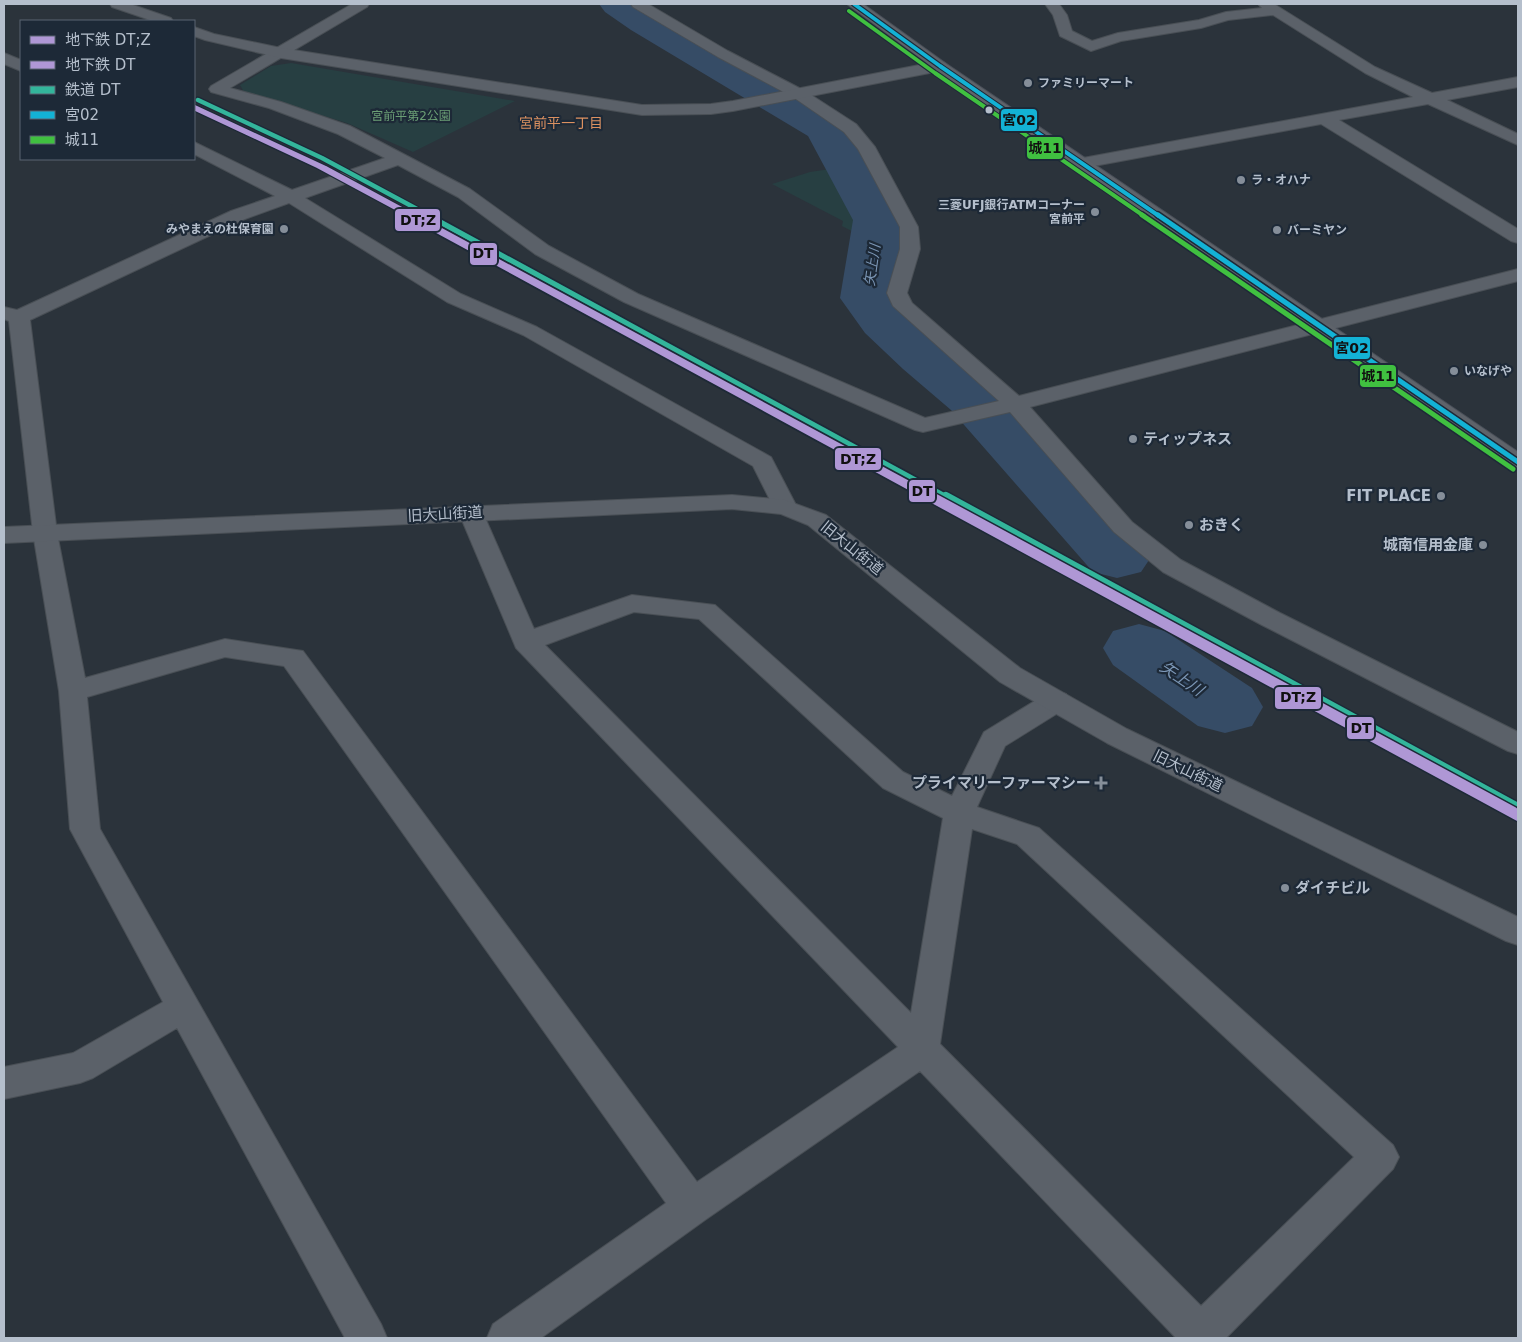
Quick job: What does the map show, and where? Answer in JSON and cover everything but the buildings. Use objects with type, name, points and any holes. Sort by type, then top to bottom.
[{"type":"main road","points":[[854,4],[940,66],[1518,462]]},
{"type":"street","points":[[117,4],[163,20]]},
{"type":"street","points":[[362,4],[217,89],[274,105],[344,130],[464,193],[542,250],[631,298],[923,424],[1006,406],[1518,275]]},
{"type":"street","points":[[638,4],[850,128],[866,146],[909,227],[910,249],[897,293],[902,306],[1006,406],[1123,526],[1172,566],[1518,744]]},
{"type":"street","points":[[1052,4],[1060,15],[1065,33],[1091,46],[1118,37],[1201,24],[1226,16],[1269,7],[1370,70],[1518,140]]},
{"type":"street","points":[[195,31],[210,37],[281,52],[642,110],[711,109],[766,101],[940,66]]},
{"type":"street","points":[[4,58],[20,66]]},
{"type":"street","points":[[1083,163],[1518,82]]},
{"type":"street","points":[[1324,118],[1518,237]]},
{"type":"street","points":[[195,148],[291,196],[454,298],[530,332],[763,462],[784,507]]},
{"type":"street","points":[[367,1338],[85,829],[73,690],[11,315],[238,215],[400,159]]},
{"type":"street","name":"旧大山街道","points":[[4,535],[732,502],[784,507],[817,520],[1010,675],[1056,702],[1117,736],[1518,932]]},
{"type":"street","points":[[471,513],[526,642],[1202,1337],[1380,1157],[1028,836],[959,813],[893,780],[706,611],[632,603],[526,642]]},
{"type":"street","points":[[73,690],[225,648],[293,658],[692,1207]]},
{"type":"street","points":[[507,1338],[692,1207],[922,1050],[959,813],[994,739],[1056,702]]},
{"type":"street","points":[[4,1083],[80,1067],[184,1007]]},
{"type":"green space","name":"宮前平第2公園","points":[[291,63],[515,101],[413,152],[347,123],[244,92],[240,85],[271,66]]},
{"type":"green space","points":[[837,168],[872,220],[865,238],[842,226],[843,221],[772,184],[810,172]]},
{"type":"waterway","name":"矢上川","points":[[618,4],[645,22],[826,128],[878,220],[867,298],[884,321],[923,357],[972,397],[1117,557]]},
{"type":"waterway","name":"矢上川","points":[[1139,648],[1225,707]]},
{"type":"metro line","name":"DT","points":[[195,107],[325,168],[1514,811]]},
{"type":"metro line","name":"DT;Z","points":[[195,108],[318,166],[1518,817]]},
{"type":"rail line","name":"DT","points":[[198,100],[322,158],[1518,807]]},
{"type":"transit line","name":"宮02","points":[[854,4],[940,66],[1518,462]]},
{"type":"transit line","name":"城11","points":[[849,11],[935,73],[1513,469]]},
{"type":"place","name":"ファミリーマート","points":[[1028,83]]},
{"type":"place","name":"ラ・オハナ","points":[[1241,180]]},
{"type":"place","name":"三菱UFJ銀行ATMコーナー 宮前平","points":[[1095,212]]},
{"type":"place","name":"みやまえの杜保育園","points":[[284,229]]},
{"type":"place","name":"バーミヤン","points":[[1277,230]]},
{"type":"place","name":"いなげや","points":[[1454,371]]},
{"type":"place","name":"ティップネス","points":[[1133,439]]},
{"type":"place","name":"FIT PLACE","points":[[1441,496]]},
{"type":"place","name":"おきく","points":[[1189,525]]},
{"type":"place","name":"城南信用金庫","points":[[1483,545]]},
{"type":"place","name":"プライマリーファーマシー","points":[[1101,783]]},
{"type":"place","name":"ダイチビル","points":[[1285,888]]},
{"type":"district","name":"宮前平一丁目","points":[[561,123]]}]
